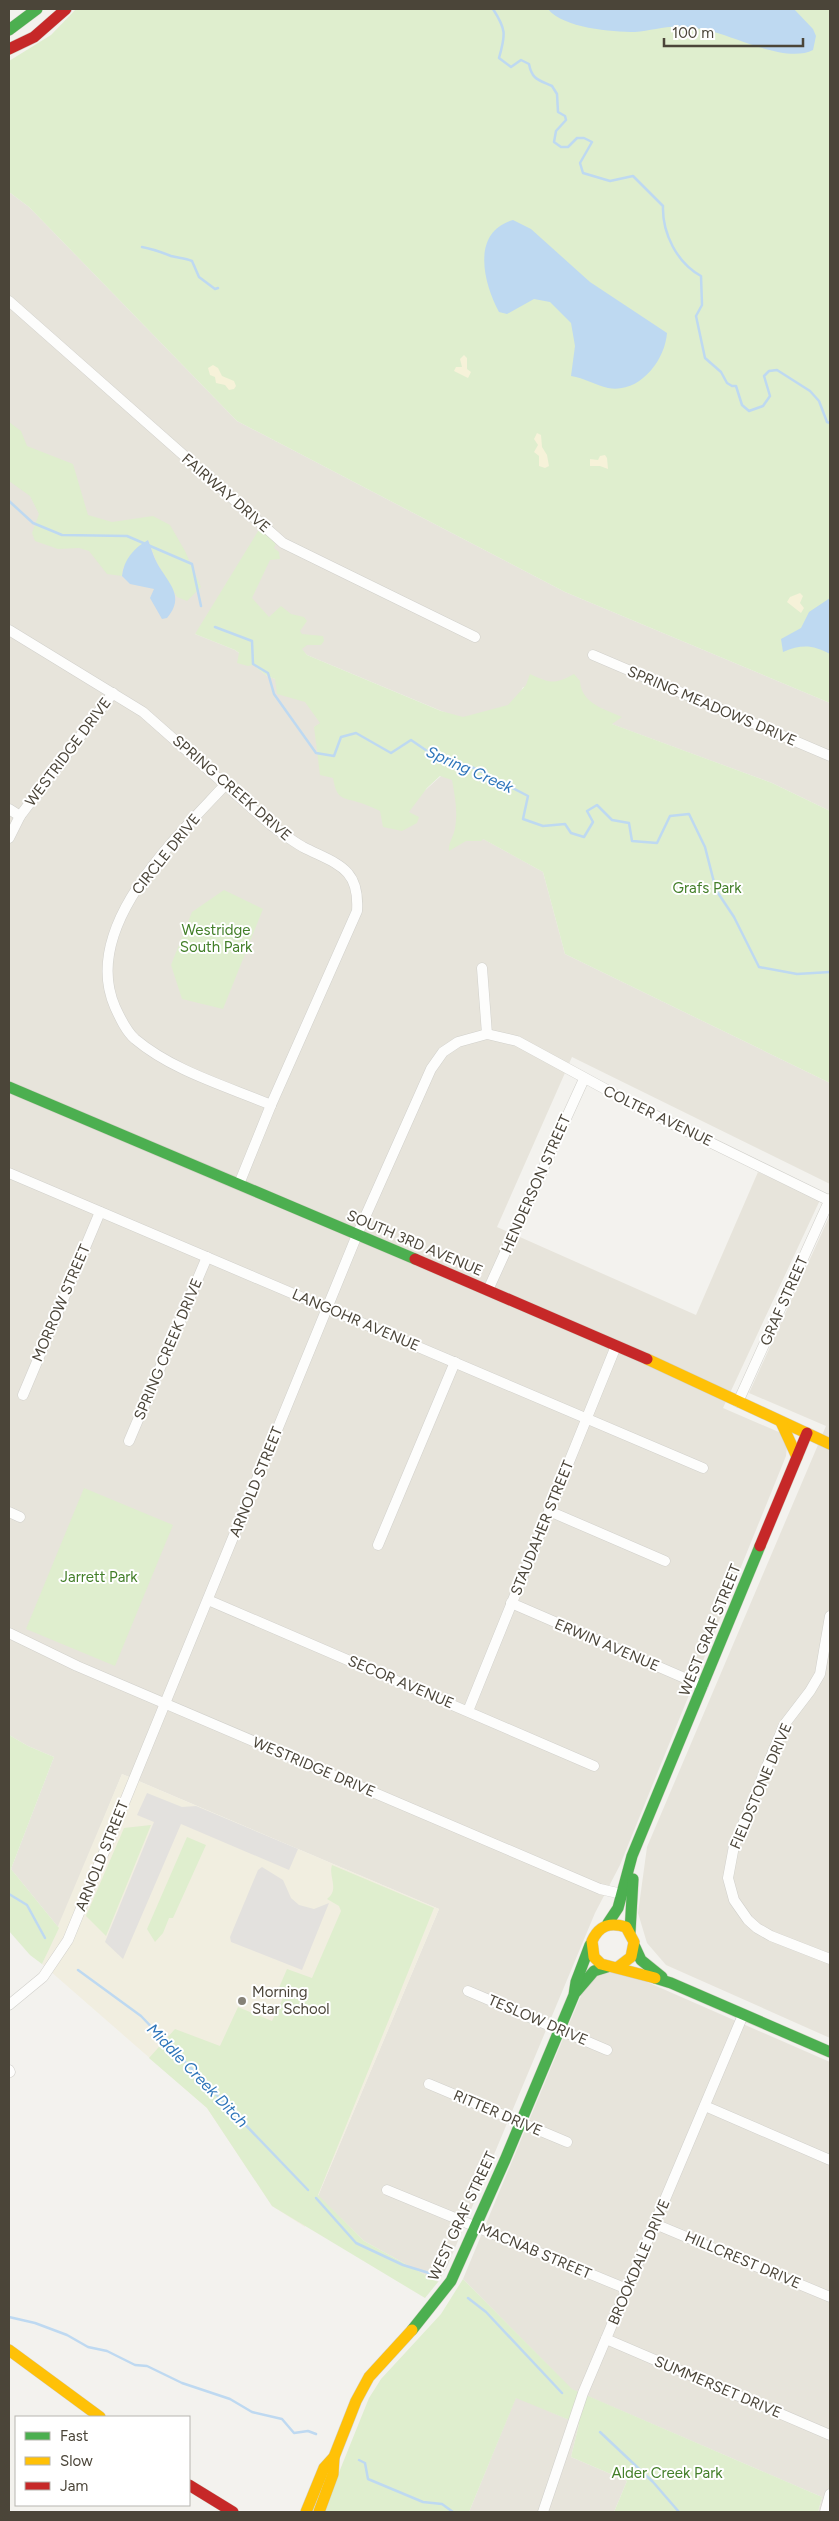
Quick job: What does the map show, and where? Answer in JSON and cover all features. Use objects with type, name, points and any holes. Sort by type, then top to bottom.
[{"type":"main road","points":[[9,30],[37,9]]},
{"type":"main road","points":[[9,48],[34,37],[66,9]]},
{"type":"main road","name":"SOUTH 3RD AVENUE","points":[[9,1087],[488,1290],[830,1444]]},
{"type":"main road","points":[[781,1422],[797,1457]]},
{"type":"main road","name":"WEST GRAF STREET","points":[[608,1923],[616,1914],[632,1856],[641,1839],[807,1433]]},
{"type":"main road","name":"WEST GRAF STREET","points":[[630,1932],[632,1894],[641,1839]]},
{"type":"main road","points":[[671,1983],[647,1966],[635,1947],[630,1932],[620,1924],[608,1923],[598,1929],[590,1945],[597,1961],[671,1983],[830,2052]]},
{"type":"main road","name":"WEST GRAF STREET","points":[[318,2512],[333,2474],[334,2457],[356,2401],[368,2378],[439,2299],[463,2256],[574,1995],[580,1971],[590,1945]]},
{"type":"main road","points":[[612,1967],[628,1961],[635,1947]]},
{"type":"main road","name":"WEST GRAF STREET","points":[[574,1995],[594,1971],[612,1967]]},
{"type":"main road","points":[[9,2350],[99,2416]]},
{"type":"main road","name":"WEST GRAF STREET","points":[[306,2512],[324,2468],[334,2457]]},
{"type":"main road","points":[[190,2486],[206,2498],[215,2512]]},
{"type":"main road","points":[[206,2498],[219,2502],[232,2512]]},
{"type":"street","name":"FAIRWAY DRIVE","points":[[9,301],[284,543],[306,556],[475,636]]},
{"type":"street","name":"SPRING CREEK DRIVE","points":[[9,630],[143,712],[225,785],[293,841],[340,865],[350,873],[356,887],[357,911],[271,1106],[239,1184]]},
{"type":"street","name":"SPRING MEADOWS DRIVE","points":[[593,655],[830,756]]},
{"type":"street","name":"WESTRIDGE DRIVE","points":[[9,838],[20,816],[113,693]]},
{"type":"street","name":"CIRCLE DRIVE","points":[[225,785],[167,848],[134,892],[116,931],[109,954],[107,975],[110,996],[120,1018],[133,1038],[150,1050],[187,1070],[271,1106]]},
{"type":"street","points":[[9,809],[20,816]]},
{"type":"street","points":[[482,968],[487,1034]]},
{"type":"street","name":"COLTER AVENUE","points":[[487,1034],[517,1041],[584,1079],[830,1200]]},
{"type":"street","name":"ARNOLD STREET","points":[[9,2005],[43,1976],[65,1946],[358,1235],[431,1069],[443,1052],[458,1042],[487,1034]]},
{"type":"street","name":"HENDERSON STREET","points":[[488,1290],[584,1079]]},
{"type":"street","name":"LANGOHR AVENUE","points":[[9,1173],[703,1468]]},
{"type":"street","name":"GRAF STREET","points":[[738,1402],[830,1200]]},
{"type":"street","name":"MORROW STREET","points":[[22,1395],[100,1212]]},
{"type":"street","name":"SPRING CREEK DRIVE","points":[[129,1441],[207,1257]]},
{"type":"street","name":"STAUDAHER STREET","points":[[468,1711],[616,1346]]},
{"type":"street","points":[[378,1545],[455,1362]]},
{"type":"street","points":[[549,1511],[666,1561]]},
{"type":"street","points":[[9,1512],[20,1517]]},
{"type":"street","name":"SECOR AVENUE","points":[[208,1600],[594,1766]]},
{"type":"street","name":"ERWIN AVENUE","points":[[511,1603],[703,1686]]},
{"type":"street","name":"FIELDSTONE DRIVE","points":[[830,1616],[820,1674],[810,1691],[784,1725],[729,1864],[728,1878],[734,1900],[748,1920],[757,1928],[772,1936],[830,1959]]},
{"type":"street","name":"WESTRIDGE DRIVE","points":[[9,1633],[77,1666],[165,1704],[600,1889],[622,1894]]},
{"type":"street","name":"TESLOW DRIVE","points":[[468,1991],[607,2050]]},
{"type":"street","name":"BROOKDALE DRIVE","points":[[544,2512],[574,2419],[606,2339],[744,2015]]},
{"type":"street","name":"RITTER DRIVE","points":[[429,2084],[567,2142]]},
{"type":"street","points":[[705,2106],[830,2160]]},
{"type":"street","name":"MACNAB STREET","points":[[387,2190],[627,2289]]},
{"type":"street","name":"HILLCREST DRIVE","points":[[655,2224],[830,2297]]},
{"type":"street","name":"SUMMERSET DRIVE","points":[[606,2339],[830,2434]]},
{"type":"street","points":[[825,2512],[830,2494]]},
{"type":"shaded area","points":[[9,192],[29,207],[237,421],[565,592],[830,703],[830,811],[772,783],[587,715],[523,687],[511,712],[463,720],[307,655],[249,598],[195,634],[235,650],[267,676],[293,685],[411,803],[441,776],[453,777],[460,826],[543,872],[565,954],[830,1083],[830,1184],[572,1057],[497,1227],[696,1315],[758,1172],[820,1200],[723,1408],[788,1436],[786,1456],[620,1865],[595,1913],[447,2267],[438,2282],[364,2241],[318,2196],[439,1909],[122,1774],[59,1928],[11,1869],[54,1757],[28,1746],[9,1735]]},
{"type":"shaded area","points":[[830,1215],[830,2038],[666,1965],[647,1943],[638,1913],[647,1847],[826,1426],[749,1393]]},
{"type":"shaded area","name":"Morning Star School","points":[[122,1774],[439,1909],[305,2227],[272,2206],[207,2108],[42,1964]]},
{"type":"shaded area","points":[[147,1793],[182,1807],[196,1806],[298,1849],[289,1870],[181,1824],[123,1959],[105,1942],[154,1822],[137,1815]]},
{"type":"shaded area","points":[[262,1867],[283,1880],[291,1898],[299,1905],[314,1909],[329,1903],[302,1970],[231,1942],[230,1937],[258,1870]]},
{"type":"shaded area","points":[[622,1971],[830,2062],[830,2512],[818,2512],[822,2497],[571,2389],[463,2279],[585,1986],[599,1972]]},
{"type":"shaded area","points":[[516,2397],[579,2424],[571,2457],[627,2481],[614,2512],[469,2512]]},
{"type":"green space","points":[[76,9],[830,9],[830,703],[565,592],[237,421],[29,207],[9,192],[9,61],[51,35]]},
{"type":"green space","points":[[9,422],[21,431],[27,446],[73,464],[88,515],[112,522],[153,516],[170,525],[185,551],[201,587],[187,601],[177,597],[157,563],[148,540],[123,568],[122,576],[107,574],[89,551],[79,548],[58,549],[35,541],[32,533],[39,514],[30,496],[9,481]]},
{"type":"green space","name":"Grafs Park","points":[[260,528],[276,543],[274,548],[279,552],[280,559],[270,560],[252,598],[269,617],[281,606],[291,614],[304,617],[307,621],[300,631],[302,634],[323,636],[324,641],[321,645],[307,645],[302,649],[307,655],[441,711],[463,717],[508,705],[526,685],[530,674],[547,681],[557,681],[574,674],[580,681],[584,695],[589,700],[601,708],[622,717],[612,724],[772,783],[830,811],[830,1083],[565,954],[543,872],[483,839],[481,841],[466,841],[449,851],[456,816],[452,780],[440,776],[427,788],[409,812],[419,817],[417,823],[402,831],[383,827],[380,811],[338,794],[333,778],[320,775],[314,727],[320,723],[305,702],[277,694],[275,679],[267,676],[253,665],[248,666],[237,663],[239,653],[235,650],[195,634]]},
{"type":"green space","name":"Westridge South Park","points":[[224,890],[263,909],[223,1009],[182,999],[171,965],[192,912]]},
{"type":"green space","name":"Jarrett Park","points":[[84,1488],[173,1525],[115,1666],[26,1629]]},
{"type":"green space","points":[[9,1735],[28,1746],[54,1757],[11,1869],[59,1928],[42,1964],[30,1955],[9,1931]]},
{"type":"green space","points":[[151,1825],[106,1936],[86,1916],[124,1828]]},
{"type":"green space","points":[[187,1837],[206,1845],[173,1918],[169,1918],[163,1933],[155,1942],[147,1929]]},
{"type":"green space","points":[[332,1865],[434,1908],[318,2195],[364,2241],[438,2282],[425,2298],[272,2206],[207,2108],[149,2058],[175,2029],[220,2046],[238,2007],[272,2021],[285,1994],[278,1990],[287,1969],[312,1978],[341,1911],[339,1906],[327,1899],[333,1891]]},
{"type":"green space","name":"Alder Creek Park","points":[[463,2279],[572,2389],[822,2497],[818,2512],[614,2512],[627,2481],[571,2457],[579,2424],[516,2398],[469,2512],[323,2512],[369,2398],[381,2379],[441,2314]]},
{"type":"sand","points":[[464,355],[467,358],[467,369],[471,372],[468,378],[454,371],[456,367],[462,367],[460,359]]},
{"type":"sand","points":[[213,365],[218,368],[222,376],[234,381],[236,386],[234,389],[229,390],[225,385],[216,383],[215,377],[210,375],[208,368]]},
{"type":"sand","points":[[537,433],[541,435],[542,447],[547,455],[549,466],[545,468],[539,466],[539,456],[534,452],[538,445],[534,439]]},
{"type":"sand","points":[[605,455],[608,469],[600,466],[590,466],[590,459],[598,460],[600,456]]},
{"type":"sand","points":[[800,593],[803,596],[800,603],[804,608],[801,613],[787,602],[790,597]]},
{"type":"water","points":[[548,9],[794,9],[813,29],[816,36],[813,50],[791,54],[778,52],[696,28],[672,27],[635,32],[588,28],[565,21]]},
{"type":"water","points":[[513,220],[531,229],[590,282],[667,333],[665,344],[656,364],[640,381],[619,389],[608,388],[571,376],[575,346],[571,323],[550,302],[534,299],[507,314],[499,312],[493,300],[485,273],[484,259],[486,246],[491,235],[500,226]]},
{"type":"water","points":[[148,540],[175,596],[175,603],[167,618],[162,619],[150,598],[154,589],[130,584],[122,576],[127,559],[138,547]]},
{"type":"water","points":[[830,598],[830,654],[813,647],[796,648],[783,652],[781,639],[801,628],[809,612]]},
{"type":"waterway","points":[[493,9],[504,32],[499,58],[511,67],[521,60],[529,64],[534,76],[552,86],[557,94],[558,112],[565,116],[566,120],[556,131],[554,142],[561,147],[568,147],[577,138],[584,138],[592,142],[580,163],[583,173],[610,181],[633,176],[663,206],[663,216],[668,237],[678,255],[692,270],[701,276],[702,305],[696,316],[705,358],[721,372],[727,383],[736,386],[742,405],[749,411],[763,406],[770,396],[764,376],[769,371],[777,370],[810,391],[819,401],[827,422],[830,423]]},
{"type":"waterway","points":[[142,247],[192,261],[199,277],[215,289],[218,288]]},
{"type":"waterway","name":"Spring Creek","points":[[9,501],[33,523],[62,535],[127,536],[192,564],[201,606]]},
{"type":"waterway","name":"Spring Creek","points":[[215,627],[252,641],[253,664],[268,673],[274,694],[316,753],[334,756],[341,737],[356,733],[391,753],[411,740],[433,755],[474,768],[528,796],[523,819],[543,826],[565,824],[571,833],[584,837],[593,822],[587,811],[597,805],[612,820],[629,823],[632,841],[657,843],[670,816],[689,814],[705,847],[716,890],[734,917],[759,967],[797,974],[830,972]]},
{"type":"waterway","name":"Middle Creek Ditch","points":[[9,1894],[27,1905],[45,1938]]},
{"type":"waterway","name":"Middle Creek Ditch","points":[[78,1970],[141,2016],[308,2190]]},
{"type":"waterway","name":"Middle Creek Ditch","points":[[316,2198],[356,2243],[403,2265],[429,2273]]},
{"type":"waterway","name":"Middle Creek Ditch","points":[[468,2298],[486,2312],[562,2393]]},
{"type":"waterway","points":[[9,2317],[35,2323],[67,2335],[88,2347],[107,2351],[135,2365],[147,2366],[182,2383],[230,2399],[252,2412],[282,2419],[294,2433],[308,2431],[316,2434]]},
{"type":"waterway","name":"Middle Creek Ditch","points":[[600,2432],[653,2482],[679,2512]]},
{"type":"waterway","points":[[359,2460],[365,2463],[368,2479],[423,2502],[442,2504],[453,2512]]},
{"type":"traffic: fast","points":[[9,30],[37,9]]},
{"type":"traffic: fast","points":[[9,1087],[415,1259]]},
{"type":"traffic: fast","points":[[608,1923],[618,1908],[632,1856],[760,1546]]},
{"type":"traffic: fast","points":[[630,1932],[633,1879]]},
{"type":"traffic: fast","points":[[412,2330],[451,2281],[505,2160],[574,1995],[576,1982],[590,1945]]},
{"type":"traffic: fast","points":[[635,1947],[641,1960],[662,1977]]},
{"type":"traffic: fast","points":[[576,1992],[594,1971],[607,1967]]},
{"type":"traffic: fast","points":[[655,1978],[671,1983],[830,2052]]},
{"type":"traffic: slow","points":[[647,1359],[830,1444]]},
{"type":"traffic: slow","points":[[781,1422],[797,1457]]},
{"type":"traffic: slow","points":[[618,1967],[631,1957],[634,1942],[626,1927],[610,1925],[598,1931],[592,1941],[594,1957],[601,1964],[655,1978]]},
{"type":"traffic: slow","points":[[306,2512],[324,2468],[334,2457],[356,2401],[369,2377],[412,2330]]},
{"type":"traffic: slow","points":[[9,2350],[99,2416]]},
{"type":"traffic: slow","points":[[319,2512],[333,2474],[334,2457]]},
{"type":"traffic: jam","points":[[9,49],[34,37],[66,9]]},
{"type":"traffic: jam","points":[[415,1259],[647,1359]]},
{"type":"traffic: jam","points":[[760,1546],[807,1433]]},
{"type":"traffic: jam","points":[[190,2486],[233,2512]]},
{"type":"place","name":"Morning Star School","points":[[242,2001]]}]
